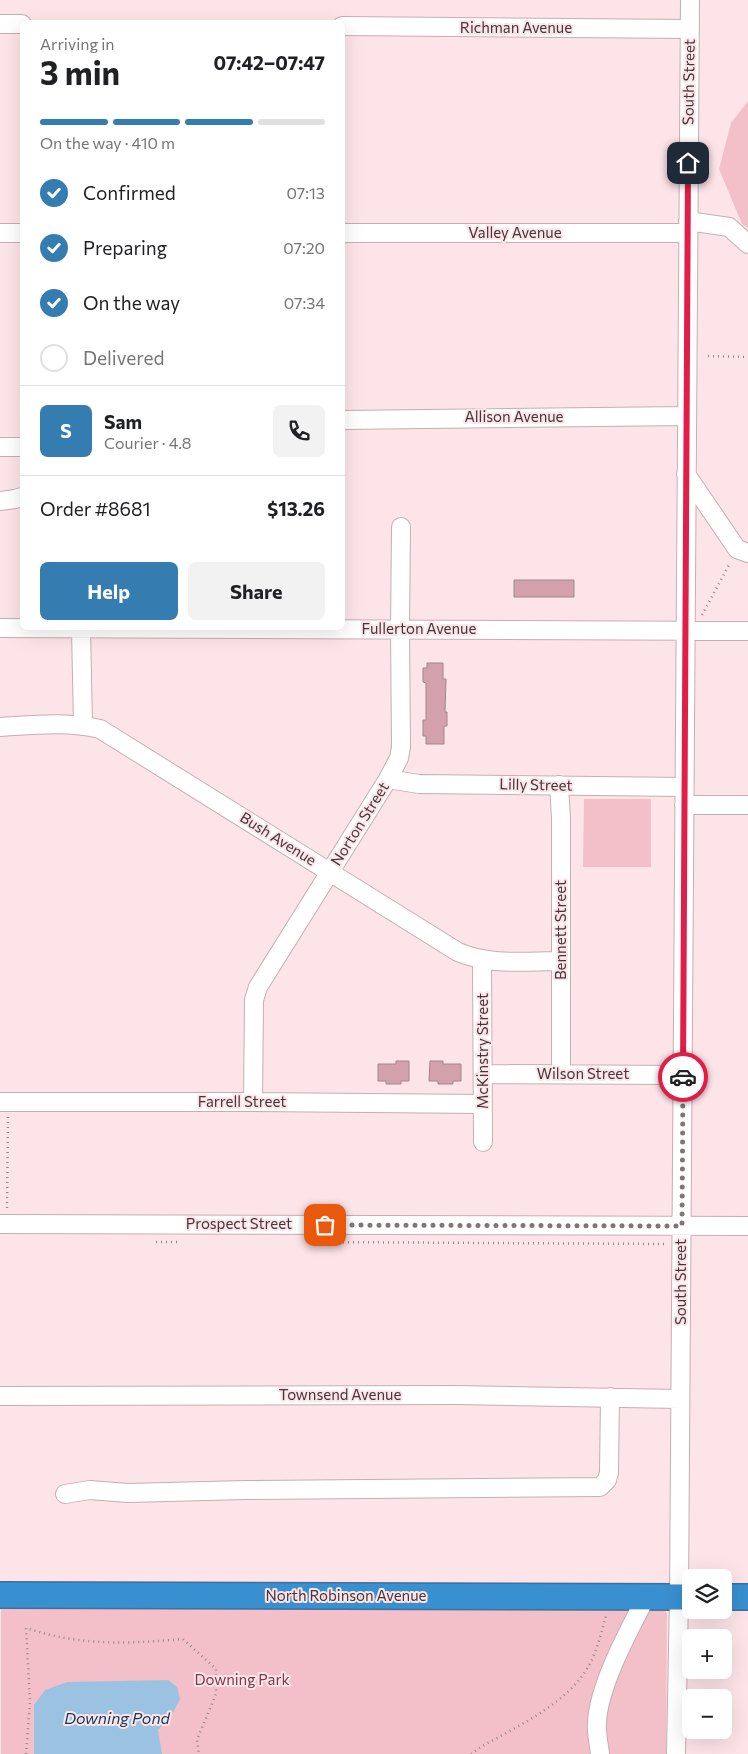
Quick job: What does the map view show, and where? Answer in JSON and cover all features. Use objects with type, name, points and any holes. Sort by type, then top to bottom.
[{"type":"highway","name":"North Robinson Avenue","points":[[0,1594],[682,1597]]},
{"type":"highway","points":[[732,1597],[748,1597]]},
{"type":"street","name":"South Street","points":[[684,1569],[680,1399],[690,0]]},
{"type":"street","points":[[0,24],[20,24]]},
{"type":"street","name":"Richman Avenue","points":[[345,26],[690,29]]},
{"type":"street","name":"Valley Avenue","points":[[345,233],[729,227],[748,244]]},
{"type":"street","points":[[0,233],[20,233]]},
{"type":"street","name":"Allison Avenue","points":[[345,420],[686,416]]},
{"type":"street","points":[[0,447],[20,447]]},
{"type":"street","points":[[686,474],[719,524],[743,551]]},
{"type":"street","points":[[0,501],[20,497]]},
{"type":"street","name":"Norton Street","points":[[253,1102],[254,1000],[258,987],[388,779],[399,758],[401,747],[401,527]]},
{"type":"street","name":"Fullerton Avenue","points":[[0,628],[20,628]]},
{"type":"street","name":"Fullerton Avenue","points":[[345,629],[748,631]]},
{"type":"street","points":[[82,630],[83,725]]},
{"type":"street","name":"Bush Avenue","points":[[0,727],[62,724],[83,725],[100,729],[458,952],[474,959],[496,962],[561,961]]},
{"type":"street","name":"Lilly Street","points":[[388,779],[418,784],[684,787]]},
{"type":"street","name":"Bennett Street","points":[[559,785],[561,818],[561,1074]]},
{"type":"street","points":[[684,805],[748,805]]},
{"type":"street","name":"McKinstry Street","points":[[482,960],[483,1142]]},
{"type":"street","name":"Wilson Street","points":[[483,1074],[683,1075]]},
{"type":"street","name":"Farrell Street","points":[[4,1110],[253,1102],[483,1104]]},
{"type":"street","name":"Prospect Street","points":[[3,1224],[748,1226]]},
{"type":"street","name":"Townsend Avenue","points":[[0,1396],[456,1395],[680,1399]]},
{"type":"street","points":[[65,1494],[90,1490],[128,1493],[237,1490],[600,1487],[607,1480],[609,1473],[610,1397]]},
{"type":"street","points":[[600,1754],[597,1723],[601,1700],[629,1629],[646,1597]]},
{"type":"street","name":"South Street","points":[[676,1754],[684,1619]]},
{"type":"path","points":[[708,356],[748,357]]},
{"type":"path","points":[[702,615],[743,551]]},
{"type":"path","points":[[3,1224],[4,1110]]},
{"type":"path","points":[[152,1242],[188,1242]]},
{"type":"path","points":[[313,1242],[664,1244]]},
{"type":"path","points":[[472,1754],[565,1697],[588,1668],[601,1636],[611,1597]]},
{"type":"path","points":[[26,1754],[30,1702],[26,1628],[48,1636],[105,1643],[183,1639],[216,1669],[216,1694],[198,1740],[199,1754]]},
{"type":"green space","points":[[748,101],[748,228],[742,224],[719,169],[731,123]]},
{"type":"green space","points":[[584,799],[651,799],[651,867],[583,867]]},
{"type":"green space","name":"Downing Park","points":[[8,1605],[661,1607],[667,1613],[666,1754],[1,1754],[1,1609]]},
{"type":"water","name":"Downing Pond","points":[[168,1680],[177,1687],[180,1699],[172,1715],[158,1730],[162,1754],[34,1754],[34,1705],[45,1690],[67,1682]]},
{"type":"building","points":[[514,580],[574,580],[574,597],[514,597]]},
{"type":"building","points":[[427,663],[443,663],[443,679],[446,679],[445,712],[447,712],[447,726],[444,726],[444,744],[426,744],[426,736],[423,736],[423,720],[426,720],[426,683],[423,682],[423,668],[427,668]]},
{"type":"building","points":[[396,1061],[409,1061],[409,1081],[401,1081],[401,1084],[386,1084],[386,1081],[378,1081],[378,1064],[396,1064]]},
{"type":"building","points":[[430,1061],[443,1061],[443,1064],[461,1064],[461,1081],[453,1081],[453,1084],[438,1084],[438,1081],[429,1081]]},
{"type":"way so far","points":[[325,1225],[682,1226],[683,1077]]},
{"type":"route","points":[[683,1077],[688,163]]}]
